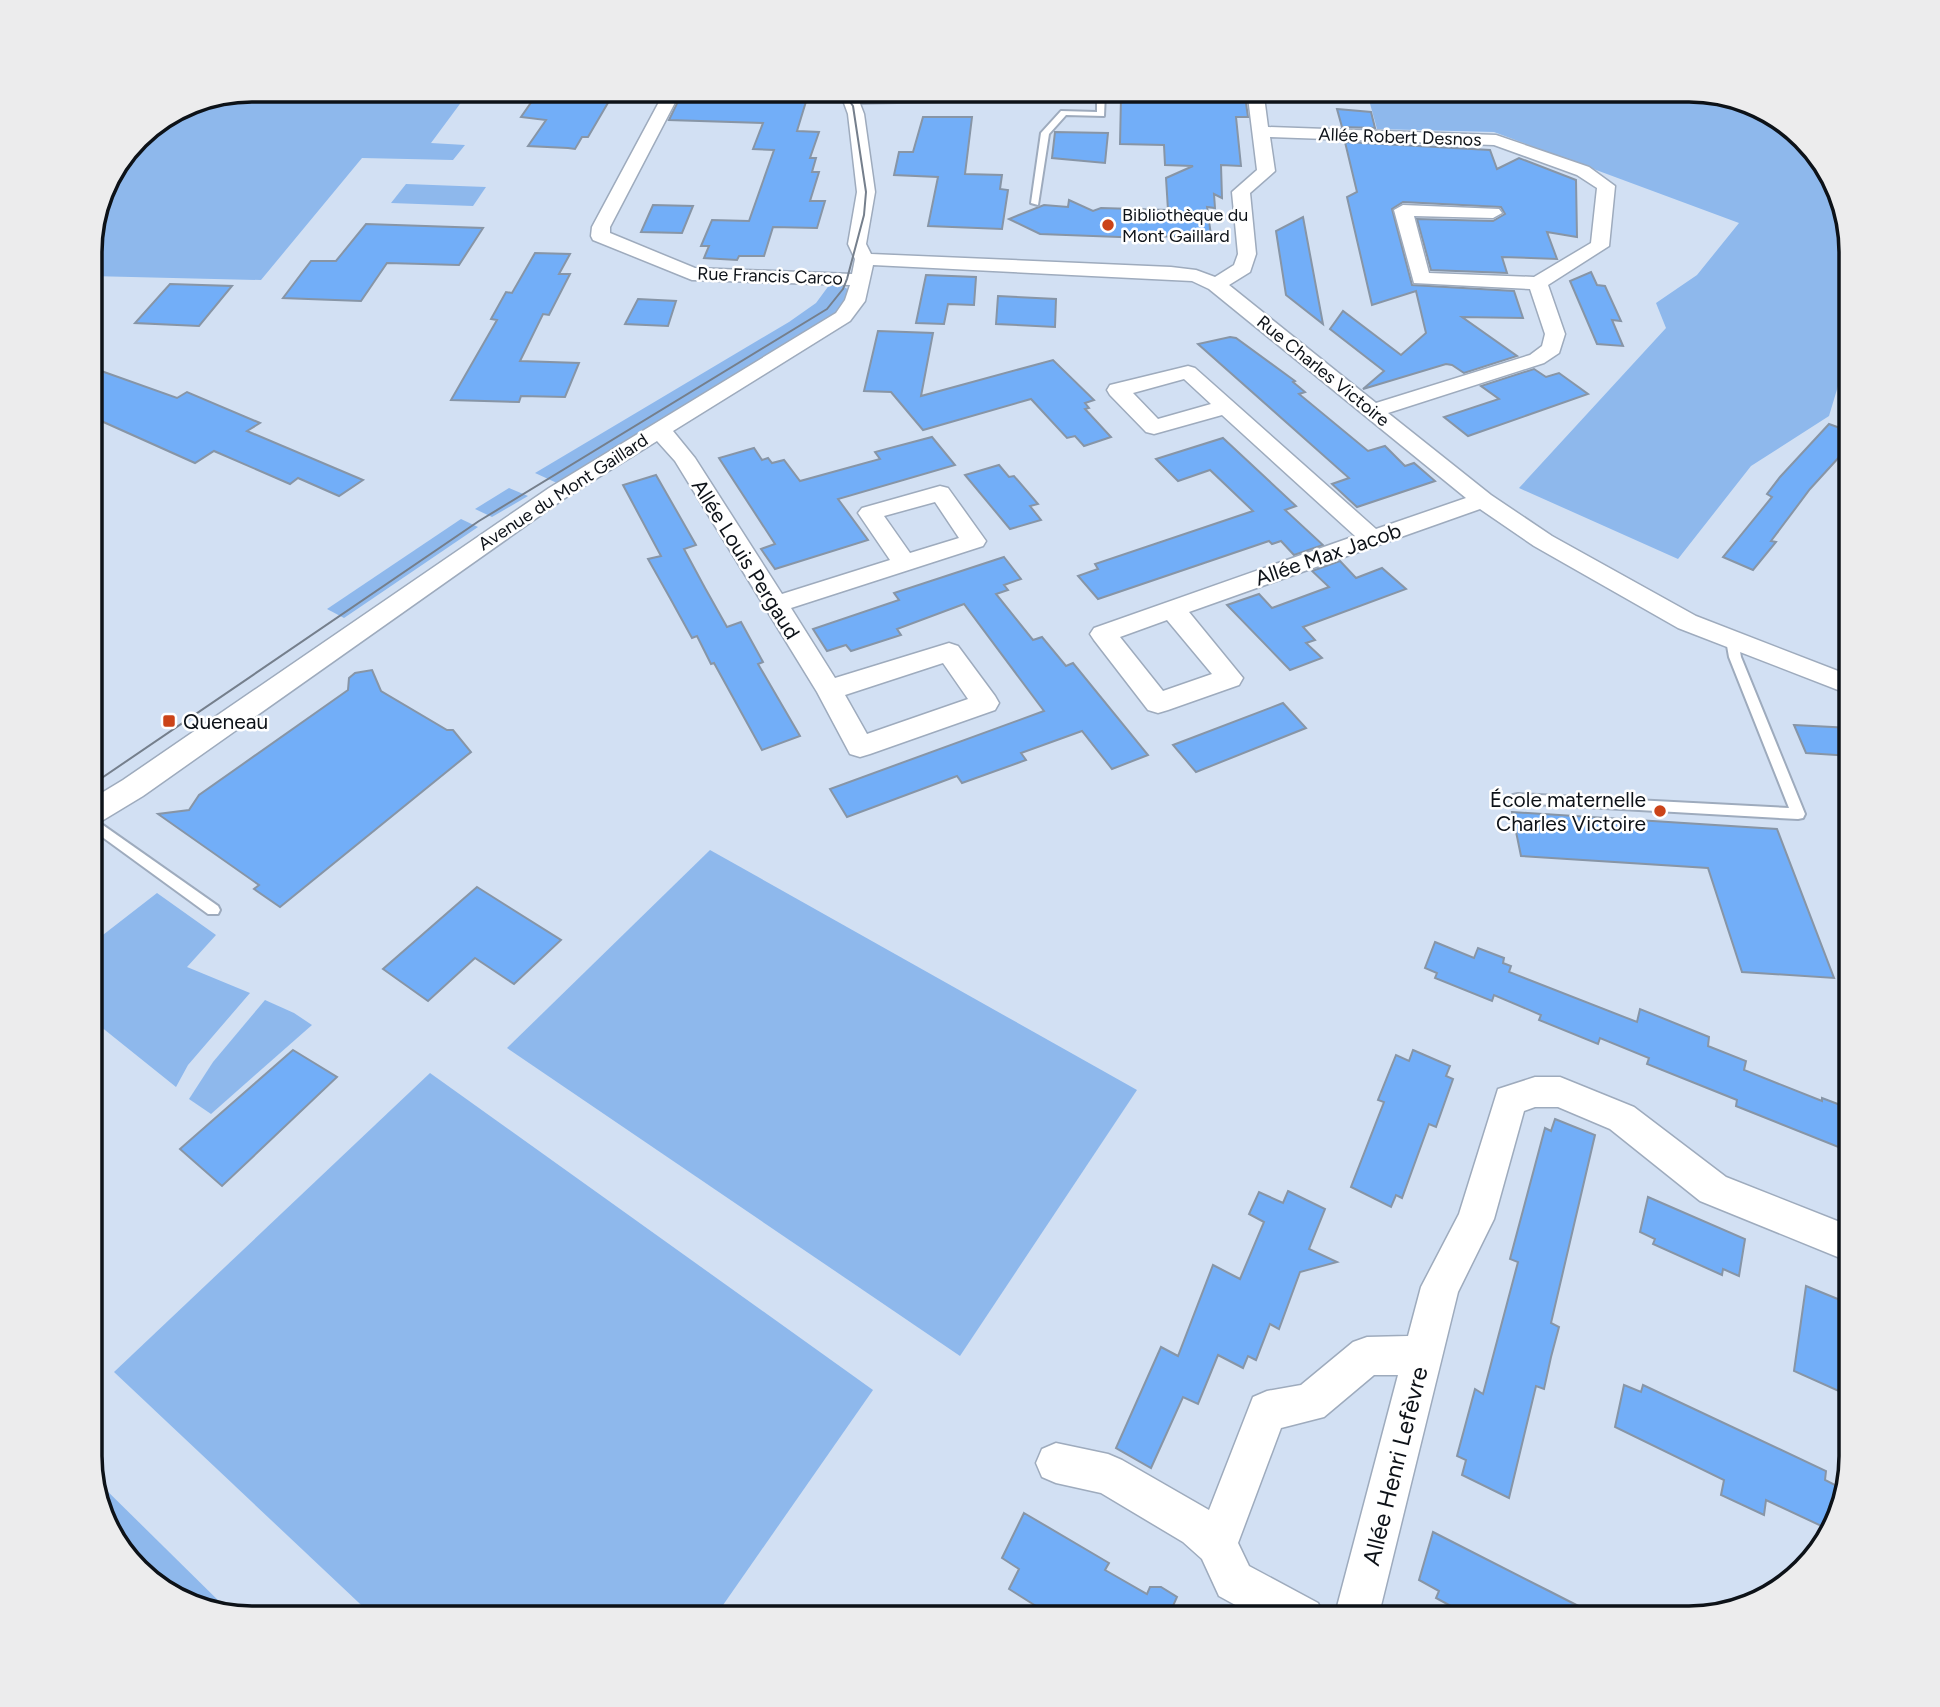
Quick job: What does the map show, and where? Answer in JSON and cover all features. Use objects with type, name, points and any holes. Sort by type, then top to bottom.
[{"type":"street","name":"Rue Francis Carco","points":[[667,102],[601,227],[600,236],[692,274],[863,270]]},
{"type":"street","points":[[848,102],[856,117],[866,192],[857,244],[863,270]]},
{"type":"street","points":[[1216,285],[1243,268],[1247,254],[1241,192],[1266,171],[1257,102]]},
{"type":"street","name":"Allée Robert Desnos","points":[[1262,132],[1496,140],[1583,171],[1606,186],[1600,246],[1538,283]]},
{"type":"street","points":[[1373,411],[1537,359],[1552,349],[1555,334],[1538,283],[1421,279],[1403,210],[1493,213]]},
{"type":"street","name":"Rue Charles Victoire","points":[[863,270],[1171,273],[1196,276],[1216,285],[1483,500],[1551,546],[1687,622],[1838,681]]},
{"type":"street","name":"Avenue du Mont Gaillard","points":[[102,807],[133,788],[508,526],[843,317],[855,301],[863,270]]},
{"type":"street","points":[[1225,407],[1372,538]]},
{"type":"street","name":"Allée Louis Pergaud","points":[[660,430],[684,458],[829,690],[860,747],[985,703],[949,652],[829,690]]},
{"type":"street","name":"Allée Max Jacob","points":[[1172,609],[1230,678],[1158,703],[1103,634],[1172,609],[1372,538],[1483,500]]},
{"type":"street","points":[[774,605],[904,562]]},
{"type":"street","name":"Allée Henri Lefèvre","points":[[1359,1606],[1440,1287],[1476,1219],[1510,1100],[1535,1092],[1560,1092],[1622,1118],[1713,1189],[1839,1240]]},
{"type":"street","name":"Allée Henri Lefèvre","points":[[1217,1544],[1267,1411],[1310,1403],[1367,1356],[1423,1355]]},
{"type":"street","points":[[1056,1463],[1108,1474],[1198,1527],[1217,1544],[1234,1581],[1281,1606]]},
{"type":"lane","points":[[1035,203],[1042,143],[1045,133],[1064,113],[1065,102]]},
{"type":"lane","points":[[1064,113],[1101,114],[1101,102]]},
{"type":"lane","points":[[1518,799],[1798,814],[1735,657],[1732,640]]},
{"type":"lane","points":[[102,830],[213,911]]},
{"type":"shaded area","points":[[461,102],[431,143],[465,145],[453,160],[362,158],[261,280],[102,276],[103,232],[113,194],[133,160],[153,139],[185,117],[204,109],[232,103]]},
{"type":"shaded area","points":[[1370,102],[1708,103],[1746,113],[1772,127],[1807,160],[1823,185],[1831,204],[1837,232],[1838,386],[1829,416],[1751,466],[1678,559],[1519,488],[1666,328],[1656,303],[1697,275],[1739,223],[1494,132],[1377,129]]},
{"type":"shaded area","points":[[406,184],[486,187],[473,206],[391,203]]},
{"type":"shaded area","points":[[830,284],[841,285],[849,290],[839,311],[823,323],[557,483],[535,473],[789,322],[816,303]]},
{"type":"shaded area","points":[[509,488],[528,496],[492,517],[475,509]]},
{"type":"shaded area","points":[[461,519],[478,527],[344,618],[327,609]]},
{"type":"shaded area","points":[[710,850],[1137,1090],[960,1356],[507,1048]]},
{"type":"shaded area","points":[[157,893],[216,935],[187,967],[250,993],[188,1065],[176,1087],[102,1028],[102,936]]},
{"type":"shaded area","points":[[265,1000],[294,1013],[312,1025],[211,1114],[189,1099],[213,1062]]},
{"type":"shaded area","points":[[430,1073],[873,1390],[722,1606],[362,1606],[114,1372]]},
{"type":"shaded area","points":[[106,1489],[220,1602],[185,1590],[153,1568],[127,1539],[113,1513]]},
{"type":"building","points":[[531,102],[608,102],[588,137],[582,137],[575,149],[528,146],[546,120],[521,117]]},
{"type":"building","points":[[678,102],[806,102],[797,131],[819,132],[810,158],[816,158],[812,172],[819,172],[810,201],[825,201],[817,228],[773,227],[764,256],[739,256],[737,260],[704,258],[709,246],[701,246],[712,220],[749,221],[774,150],[753,149],[763,123],[669,120]]},
{"type":"building","points":[[1121,102],[1246,102],[1248,117],[1236,117],[1241,166],[1221,165],[1222,198],[1214,194],[1215,208],[1207,207],[1211,235],[1145,238],[1040,234],[1009,219],[1044,205],[1068,207],[1069,200],[1093,211],[1101,208],[1168,210],[1166,178],[1193,166],[1165,165],[1164,145],[1120,144]]},
{"type":"building","points":[[1337,109],[1371,112],[1375,128],[1342,127]]},
{"type":"building","points":[[923,117],[972,117],[965,174],[1002,175],[1000,189],[1008,190],[1002,229],[928,226],[938,177],[894,175],[899,152],[913,152]]},
{"type":"building","points":[[1055,132],[1108,133],[1105,163],[1052,158]]},
{"type":"building","points":[[1345,142],[1490,150],[1497,169],[1519,158],[1576,180],[1577,237],[1547,232],[1557,259],[1502,257],[1507,273],[1431,270],[1417,219],[1493,221],[1505,214],[1501,207],[1403,202],[1392,209],[1412,285],[1514,291],[1523,318],[1462,317],[1517,356],[1464,373],[1446,364],[1363,389],[1384,371],[1330,329],[1343,311],[1401,355],[1426,333],[1416,291],[1372,305],[1347,197],[1357,192]]},
{"type":"building","points":[[653,205],[693,206],[682,233],[641,232]]},
{"type":"building","points":[[1303,217],[1323,324],[1286,295],[1276,231]]},
{"type":"building","points":[[366,224],[483,228],[459,265],[387,263],[361,301],[283,298],[311,261],[336,261]]},
{"type":"building","points":[[535,253],[570,254],[559,274],[570,274],[549,315],[543,314],[520,361],[579,363],[565,397],[521,396],[519,402],[451,400],[497,320],[491,319],[506,292],[512,293]]},
{"type":"building","points":[[1591,272],[1597,285],[1605,286],[1621,321],[1612,320],[1623,346],[1597,344],[1570,281]]},
{"type":"building","points":[[926,275],[976,277],[974,305],[948,304],[944,324],[916,323]]},
{"type":"building","points":[[170,284],[232,286],[199,326],[135,323]]},
{"type":"building","points":[[998,296],[1056,299],[1055,327],[996,324]]},
{"type":"building","points":[[638,299],[676,301],[668,326],[625,324]]},
{"type":"building","points":[[878,331],[933,333],[921,396],[1053,360],[1094,400],[1085,403],[1089,408],[1085,409],[1111,437],[1084,446],[1075,436],[1067,438],[1031,399],[923,430],[891,392],[864,391]]},
{"type":"building","points":[[1236,338],[1295,381],[1293,382],[1305,392],[1299,394],[1368,451],[1385,446],[1405,466],[1414,463],[1435,481],[1357,507],[1332,484],[1349,478],[1198,344]]},
{"type":"building","points":[[1534,369],[1546,377],[1559,373],[1588,394],[1468,436],[1444,417],[1499,399],[1481,386]]},
{"type":"building","points":[[102,371],[177,398],[187,392],[260,423],[247,431],[363,480],[339,496],[298,478],[290,484],[214,451],[195,463],[102,421]]},
{"type":"building","points":[[1829,424],[1838,427],[1838,458],[1810,489],[1771,541],[1776,542],[1753,570],[1723,557],[1772,497],[1767,494]]},
{"type":"building","points":[[932,437],[955,465],[838,499],[868,540],[775,569],[761,549],[775,544],[719,458],[754,448],[762,460],[768,458],[772,463],[784,460],[800,481],[880,459],[875,452]]},
{"type":"building","points":[[1223,438],[1296,506],[1285,510],[1323,545],[1294,555],[1281,541],[1272,544],[1269,541],[1098,599],[1078,576],[1098,569],[1095,564],[1253,511],[1210,470],[1178,481],[1156,459]]},
{"type":"building","points":[[999,465],[1009,477],[1014,476],[1038,504],[1030,506],[1041,520],[1010,529],[965,475]]},
{"type":"building","points":[[656,475],[696,545],[684,549],[705,588],[727,627],[741,622],[763,662],[758,664],[800,736],[762,750],[714,663],[711,664],[697,636],[692,638],[648,559],[661,556],[623,485]]},
{"type":"building","points":[[1004,557],[1021,579],[1004,585],[1008,590],[996,594],[1033,640],[1042,637],[1066,666],[1073,663],[1148,755],[1112,769],[1082,731],[1021,753],[1026,760],[962,783],[957,776],[847,817],[830,789],[1044,711],[964,604],[897,629],[901,635],[851,651],[846,645],[827,651],[813,629],[899,600],[894,593]]},
{"type":"building","points":[[1340,561],[1356,578],[1382,568],[1406,589],[1303,627],[1315,640],[1306,643],[1322,658],[1290,670],[1227,605],[1259,594],[1272,608],[1329,587],[1312,571]]},
{"type":"building","points":[[372,670],[381,691],[447,730],[453,730],[471,752],[280,907],[254,889],[259,885],[158,814],[189,810],[199,795],[348,690],[349,678],[355,673]]},
{"type":"building","points":[[1283,703],[1306,728],[1196,772],[1173,745]]},
{"type":"building","points":[[1794,725],[1838,727],[1838,755],[1806,753]]},
{"type":"building","points":[[1512,812],[1777,829],[1834,978],[1742,972],[1708,868],[1521,856]]},
{"type":"building","points":[[477,887],[561,940],[514,984],[475,958],[428,1001],[383,969]]},
{"type":"building","points":[[1435,942],[1474,958],[1478,948],[1504,958],[1503,963],[1511,966],[1509,972],[1637,1022],[1640,1009],[1709,1037],[1708,1046],[1746,1061],[1744,1070],[1822,1101],[1822,1098],[1839,1104],[1839,1147],[1736,1106],[1737,1100],[1647,1064],[1649,1058],[1600,1038],[1598,1044],[1539,1020],[1541,1015],[1494,995],[1492,1001],[1435,978],[1437,973],[1425,968]]},
{"type":"building","points":[[293,1050],[337,1077],[222,1186],[180,1149]]},
{"type":"building","points":[[1413,1050],[1450,1066],[1446,1076],[1453,1079],[1436,1127],[1429,1124],[1402,1198],[1396,1195],[1391,1207],[1351,1187],[1384,1102],[1378,1100],[1396,1055],[1409,1061]]},
{"type":"building","points":[[1555,1119],[1595,1135],[1551,1323],[1559,1327],[1544,1389],[1536,1386],[1509,1498],[1462,1475],[1466,1460],[1457,1456],[1475,1389],[1483,1394],[1518,1262],[1510,1259],[1545,1128],[1551,1131]]},
{"type":"building","points":[[1288,1191],[1325,1209],[1309,1249],[1337,1262],[1300,1272],[1279,1329],[1270,1324],[1256,1360],[1248,1356],[1243,1368],[1218,1355],[1198,1404],[1183,1397],[1151,1468],[1116,1448],[1161,1347],[1178,1356],[1213,1265],[1240,1279],[1264,1222],[1249,1214],[1259,1192],[1283,1203]]},
{"type":"building","points":[[1648,1197],[1745,1239],[1739,1276],[1723,1269],[1722,1275],[1653,1244],[1655,1239],[1640,1232]]},
{"type":"building","points":[[1806,1286],[1839,1299],[1839,1391],[1794,1371]]},
{"type":"building","points":[[1624,1385],[1641,1392],[1643,1385],[1826,1471],[1825,1480],[1836,1485],[1831,1503],[1821,1526],[1766,1500],[1764,1515],[1721,1495],[1724,1480],[1615,1427]]},
{"type":"building","points":[[1024,1513],[1109,1563],[1105,1570],[1147,1594],[1150,1587],[1161,1587],[1177,1597],[1173,1606],[1036,1606],[1009,1589],[1019,1569],[1002,1558]]},
{"type":"building","points":[[1433,1532],[1578,1606],[1451,1606],[1436,1598],[1439,1591],[1419,1580]]},
{"type":"tram line","points":[[102,778],[479,521],[827,309],[843,289],[847,279],[864,215],[866,192],[853,106],[850,102]]},
{"type":"place","name":"Bibliothèque du Mont Gaillard","points":[[1108,225]]},
{"type":"place","name":"Queneau","points":[[169,721]]},
{"type":"place","name":"École maternelle Charles Victoire","points":[[1660,811]]}]
